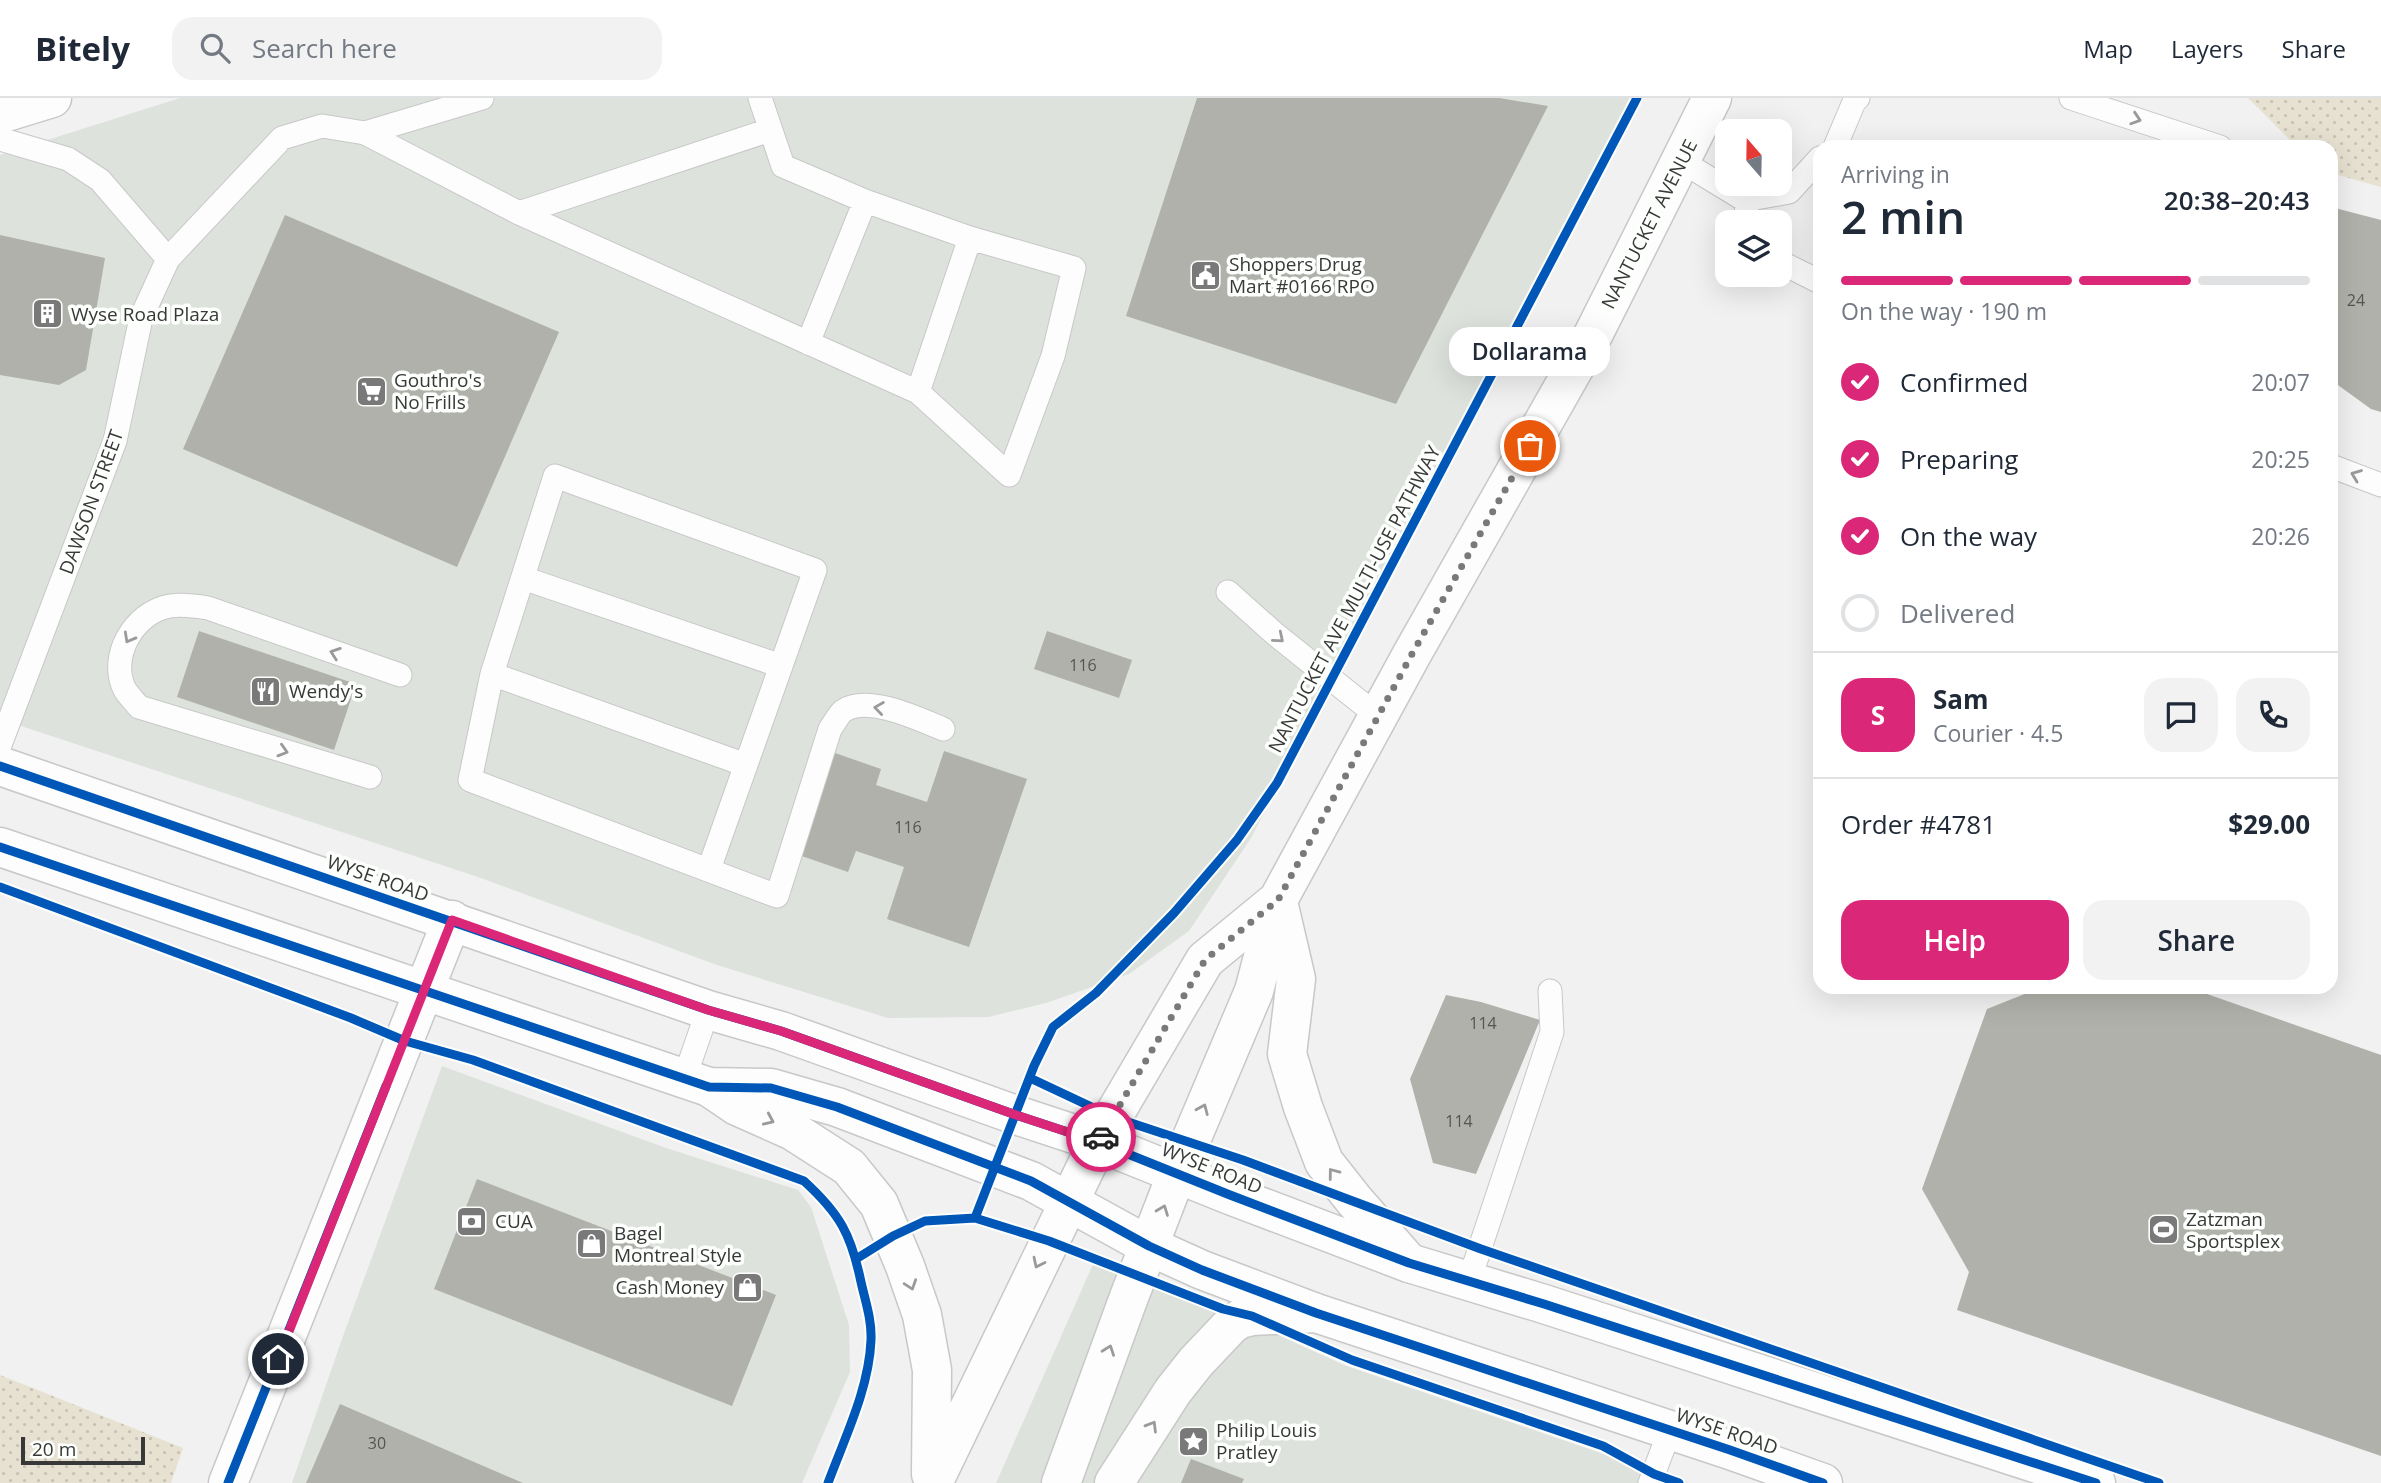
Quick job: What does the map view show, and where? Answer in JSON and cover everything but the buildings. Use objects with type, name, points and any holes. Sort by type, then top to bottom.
[{"type":"main road","points":[[0,114],[51,98]]},
{"type":"main road","name":"NANTUCKET AVENUE","points":[[1061,1483],[1177,1173],[1254,991],[1278,900],[1594,332],[1712,98]]},
{"type":"main road","name":"WYSE ROAD","points":[[0,766],[708,1010],[781,1031],[1098,1142],[1409,1263],[2096,1483]]},
{"type":"main road","name":"WYSE ROAD","points":[[0,847],[696,1083],[771,1088],[837,1107],[1031,1181],[1149,1247],[1202,1270],[1316,1313],[1823,1483]]},
{"type":"main road","points":[[1278,900],[1296,979],[1287,1054],[1303,1107],[1324,1162],[1353,1200],[1409,1263]]},
{"type":"main road","name":"NANTUCKET AVENUE","points":[[932,1483],[1098,1142],[1205,960],[1278,900]]},
{"type":"main road","points":[[229,1483],[452,920]]},
{"type":"main road","points":[[696,1083],[737,1106],[793,1131],[849,1167],[879,1204],[922,1315],[932,1370],[932,1483]]},
{"type":"main road","points":[[1114,1483],[1173,1391],[1231,1325],[1252,1316],[1316,1313]]},
{"type":"lane","points":[[365,133],[482,98]]},
{"type":"lane","points":[[365,133],[519,214],[918,392],[1009,475],[1053,356],[1074,268],[970,239],[865,201],[783,166],[760,98]]},
{"type":"lane","points":[[1836,140],[1858,98]]},
{"type":"lane","points":[[2071,98],[2199,140]]},
{"type":"lane","name":"DAWSON STREET","points":[[0,745],[115,441],[141,318],[168,260],[282,138],[322,125],[365,133]]},
{"type":"lane","points":[[519,214],[770,130]]},
{"type":"lane","points":[[0,139],[68,159],[100,180],[168,260]]},
{"type":"lane","points":[[1681,161],[1746,210]]},
{"type":"lane","points":[[1749,210],[1788,192],[1813,165]]},
{"type":"lane","points":[[808,342],[865,201]]},
{"type":"lane","points":[[918,392],[970,239]]},
{"type":"lane","points":[[1792,268],[1813,278]]},
{"type":"lane","points":[[2338,469],[2381,485]]},
{"type":"lane","points":[[709,869],[815,570],[555,476],[492,674],[470,780],[777,895],[831,729],[842,711],[861,705],[886,708],[943,729]]},
{"type":"lane","points":[[523,578],[781,666]]},
{"type":"lane","points":[[1228,592],[1275,634],[1379,717]]},
{"type":"lane","points":[[370,777],[139,707],[125,690],[120,669],[122,650],[133,629],[146,614],[169,606],[189,605],[208,608],[400,675]]},
{"type":"lane","points":[[492,674],[746,765]]},
{"type":"lane","points":[[1469,1281],[1552,1032],[1550,991]]},
{"type":"lane","points":[[696,1083],[708,1010]]},
{"type":"lane","points":[[1650,1483],[1670,1430]]},
{"type":"shaded area","points":[[180,98],[1633,98],[1545,272],[1401,534],[1370,607],[1251,838],[1189,931],[1129,974],[1046,1003],[988,1017],[888,1018],[717,965],[478,877],[0,719],[0,155]]},
{"type":"shaded area","points":[[2248,98],[2381,98],[2381,187],[2338,175],[2338,140],[2290,140]]},
{"type":"shaded area","points":[[442,1066],[666,1148],[798,1190],[811,1207],[849,1325],[850,1372],[802,1483],[292,1483]]},
{"type":"shaded area","points":[[1098,1253],[1344,1365],[1688,1483],[996,1483]]},
{"type":"shaded area","points":[[0,1375],[183,1448],[171,1483],[0,1483]]},
{"type":"cycle path","name":"NANTUCKET AVE MULTI-USE PATHWAY","points":[[975,1218],[1034,1066],[1053,1027],[1096,993],[1174,913],[1237,840],[1277,783],[1637,98]]},
{"type":"cycle path","points":[[0,766],[708,1010],[781,1031],[1098,1142],[1409,1263],[1544,1304],[2096,1483]]},
{"type":"cycle path","points":[[0,847],[709,1087],[771,1088],[837,1107],[1031,1181],[1149,1246],[1202,1270],[1316,1313],[1823,1483]]},
{"type":"cycle path","points":[[0,887],[351,1018],[405,1041],[473,1060],[804,1181],[827,1204],[848,1238],[868,1310],[871,1333],[861,1395],[828,1483]]},
{"type":"cycle path","points":[[1030,1078],[1113,1117],[1243,1160],[1481,1249],[2159,1483]]},
{"type":"cycle path","points":[[228,1483],[386,1086]]},
{"type":"cycle path","points":[[856,1259],[893,1236],[925,1221],[975,1218],[1049,1241],[1223,1309],[1252,1316],[1352,1360],[1603,1446],[1654,1474],[1679,1483]]},
{"type":"way so far","points":[[1101,1137],[1205,960],[1278,900],[1412,654],[1530,446]]},
{"type":"place","name":"Shoppers Drug Mart #0166 RPO","points":[[1206,275]]},
{"type":"place","name":"Wyse Road Plaza","points":[[48,314]]},
{"type":"place","name":"Gouthro's No Frills","points":[[371,391]]},
{"type":"place","name":"Dollarama","points":[[1530,446]]},
{"type":"place","name":"Wendy's","points":[[266,691]]},
{"type":"place","name":"CUA","points":[[472,1221]]},
{"type":"place","name":"Zatzman Sportsplex","points":[[2163,1230]]},
{"type":"place","name":"Bagel Montreal Style","points":[[591,1244]]},
{"type":"place","name":"Cash Money","points":[[747,1287]]},
{"type":"place","name":"Philip Louis Pratley","points":[[1193,1441]]},
{"type":"route","points":[[278,1359],[452,920],[708,1010],[781,1031],[1016,1115],[1098,1142],[1101,1137]]}]
